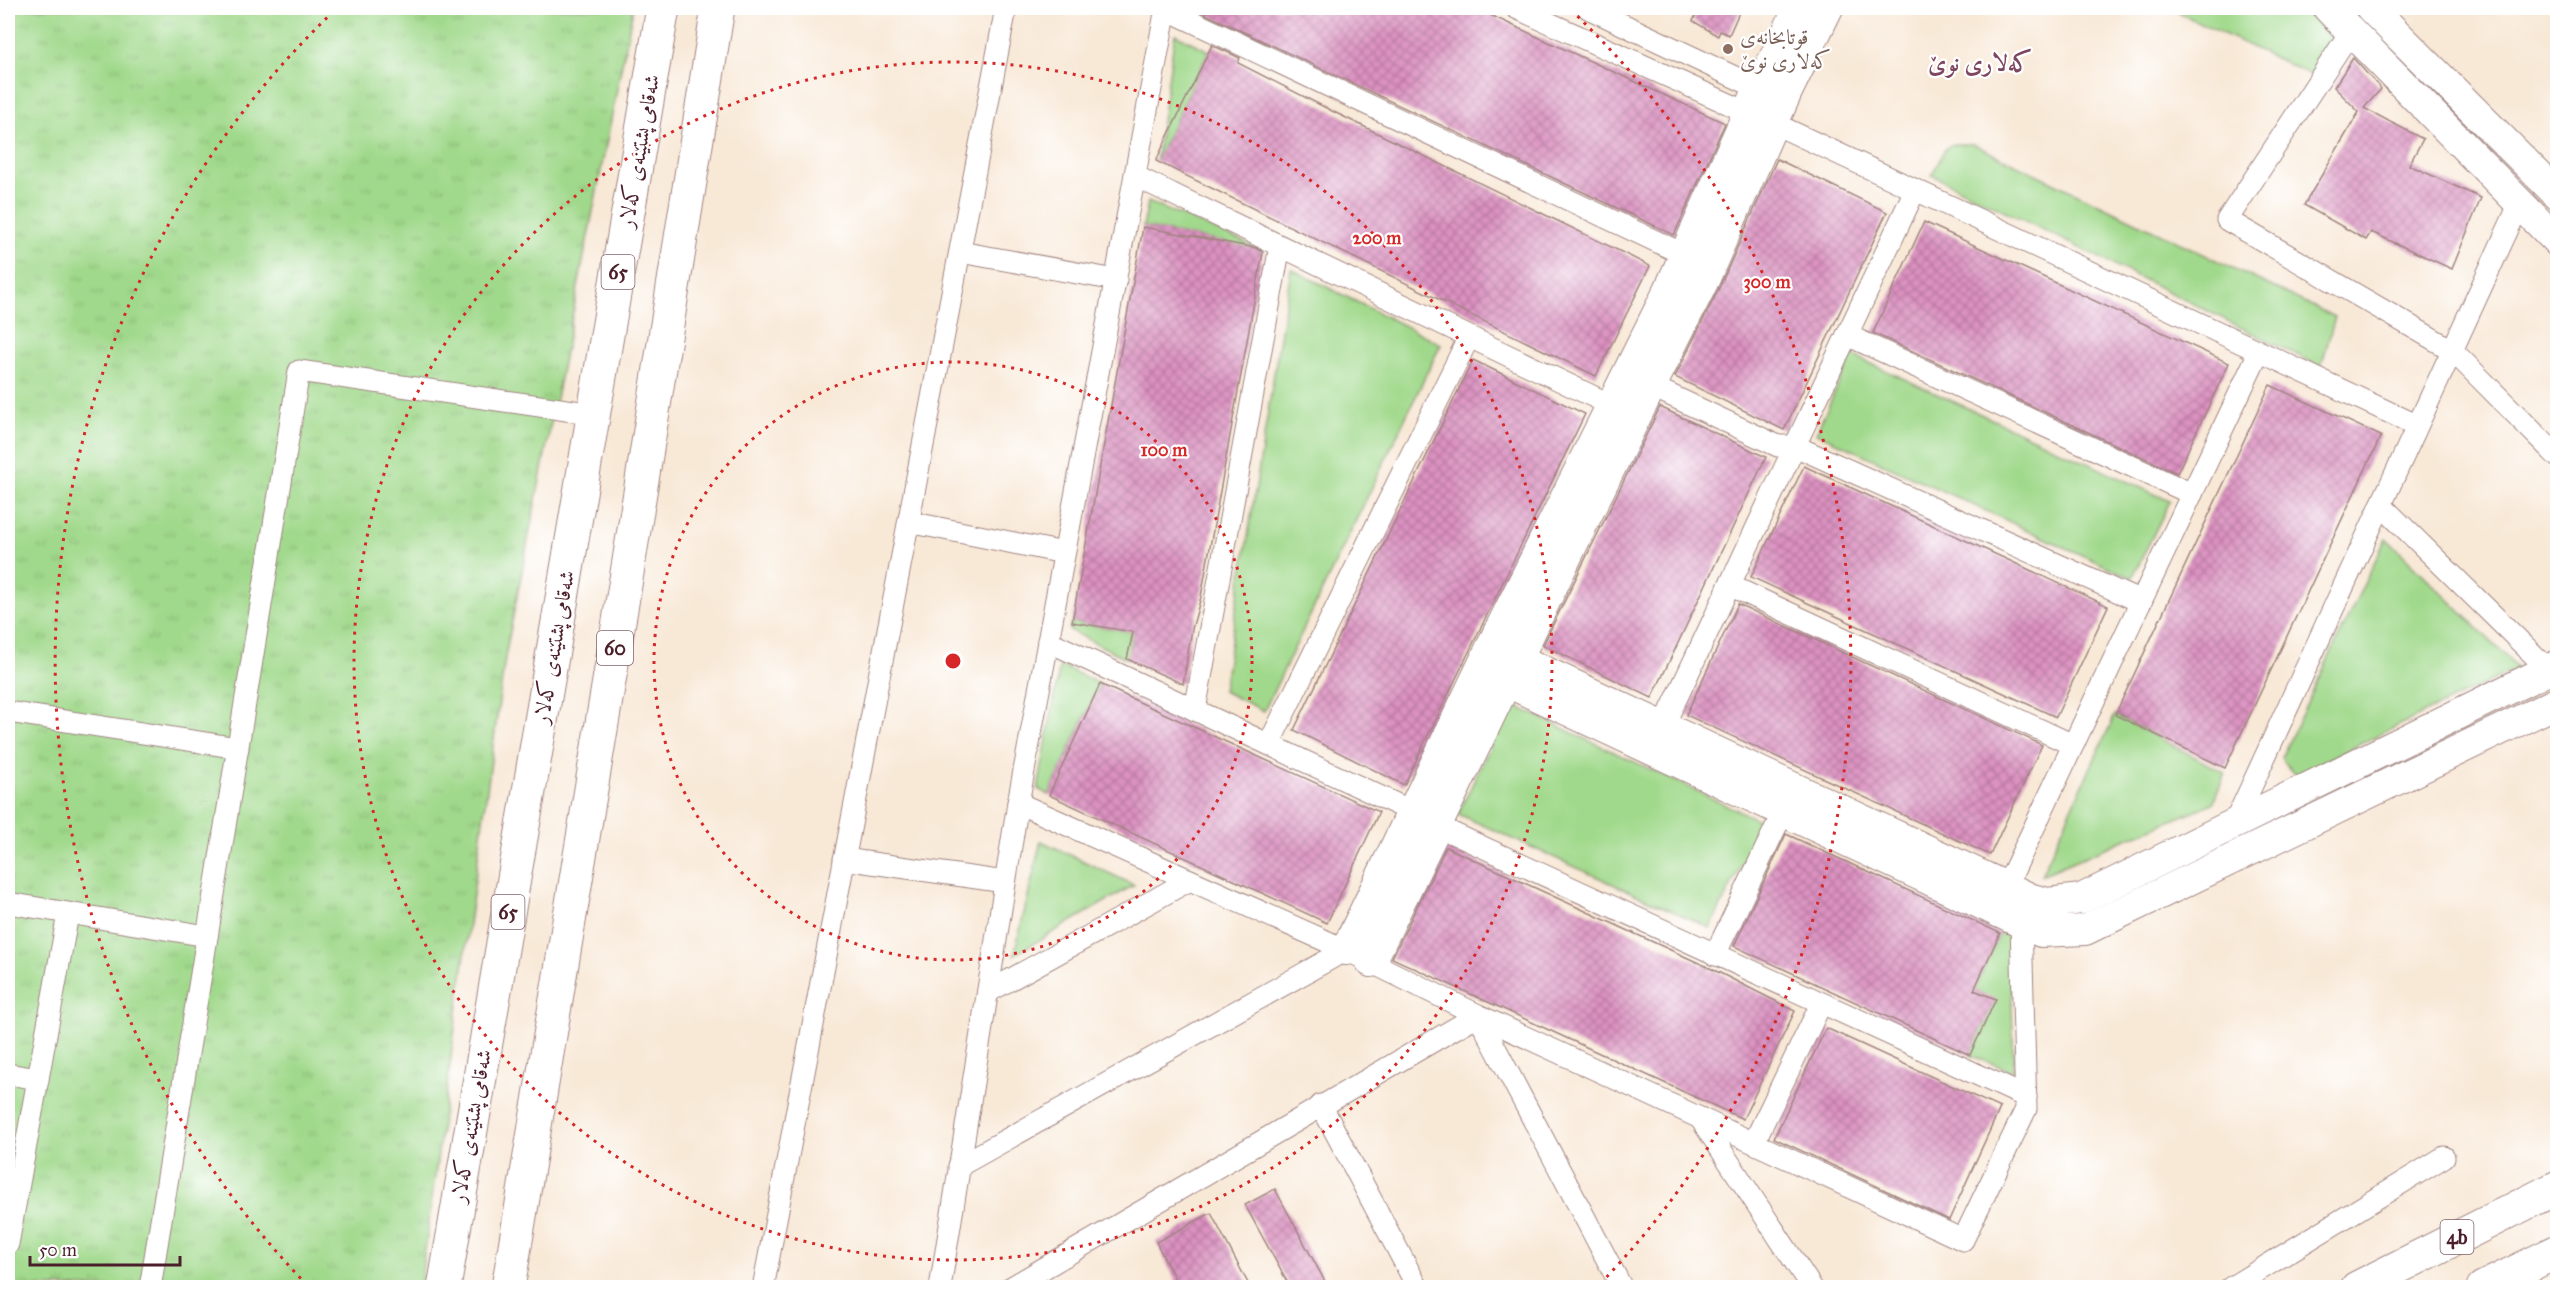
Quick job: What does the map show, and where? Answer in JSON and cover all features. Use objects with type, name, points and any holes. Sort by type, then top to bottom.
[{"type":"highway","name":"شەقامی پشتێنەی کەلار","points":[[444,1287],[663,8]]},
{"type":"highway","name":"60","points":[[508,1287],[718,8]]},
{"type":"highway","name":"4b","points":[[2357,1287],[2558,1187]]},
{"type":"highway","points":[[2483,1287],[2558,1251]]},
{"type":"street","points":[[763,1287],[1006,8]]},
{"type":"street","points":[[939,1287],[1018,803],[1166,8],[1685,255]]},
{"type":"street","points":[[1516,8],[1761,108]]},
{"type":"street","points":[[1588,8],[1761,108],[1915,190],[2416,425]]},
{"type":"street","points":[[1425,819],[1513,671],[1705,278],[1761,108],[1799,8]]},
{"type":"street","points":[[959,1167],[1359,956],[1425,819],[1611,405],[1685,255],[1761,108],[1828,8]]},
{"type":"street","points":[[2328,8],[2558,242]]},
{"type":"street","points":[[2371,8],[2558,195]]},
{"type":"street","points":[[2351,31],[2227,220],[2452,350],[2558,457]]},
{"type":"street","points":[[2375,56],[2396,34]]},
{"type":"street","points":[[1135,176],[1611,405]]},
{"type":"street","points":[[1663,727],[1915,190]]},
{"type":"street","points":[[2235,822],[2520,203]]},
{"type":"street","points":[[1195,710],[1280,246]]},
{"type":"street","points":[[960,252],[1116,279]]},
{"type":"street","points":[[1847,335],[2192,494]]},
{"type":"street","points":[[1269,744],[1469,337]]},
{"type":"street","points":[[1018,803],[1359,956],[1478,1015],[1962,1240],[2026,1109],[2019,903],[2073,745],[2259,352]]},
{"type":"street","points":[[150,1287],[299,371],[594,414]]},
{"type":"street","points":[[1651,386],[1778,446],[1795,446],[2141,602]]},
{"type":"street","points":[[1513,671],[1663,727],[1885,845],[2019,903],[2048,903],[2081,899],[2553,667],[2381,505]]},
{"type":"street","points":[[909,522],[1064,553]]},
{"type":"street","points":[[1729,585],[2073,745]]},
{"type":"street","points":[[1048,641],[1714,955],[2026,1097]]},
{"type":"street","points":[[1513,671],[1783,812],[1885,845],[2019,903],[2041,932],[2085,930],[2558,702]]},
{"type":"street","points":[[8,712],[238,748]]},
{"type":"street","points":[[1714,955],[1783,812]]},
{"type":"street","points":[[844,859],[1005,882]]},
{"type":"street","points":[[988,992],[1190,880]]},
{"type":"street","points":[[8,903],[207,936]]},
{"type":"street","points":[[8,1244],[68,914]]},
{"type":"street","points":[[1754,1142],[1821,1004]]},
{"type":"street","points":[[1010,1287],[1478,1015]]},
{"type":"street","points":[[1478,1015],[1622,1287]]},
{"type":"street","points":[[8,1074],[38,1079]]},
{"type":"street","points":[[1321,1105],[1418,1287]]},
{"type":"street","points":[[1699,1117],[1812,1287]]},
{"type":"street","points":[[2230,1287],[2444,1157]]},
{"type":"green space","points":[[8,8],[633,8],[505,657],[420,1287],[8,1287]]},
{"type":"green space","points":[[2175,8],[2304,8],[2327,31],[2336,47],[2311,75],[2181,14]]},
{"type":"green space","points":[[1175,34],[1209,51],[1156,161]]},
{"type":"green space","points":[[1955,144],[1973,144],[2335,317],[2321,367],[1932,175],[1945,149]]},
{"type":"green space","points":[[1148,202],[1263,250],[1143,227]]},
{"type":"green space","points":[[1291,269],[1441,344],[1264,711],[1223,691]]},
{"type":"green space","points":[[1852,355],[2170,501],[2132,578],[1816,433]]},
{"type":"green space","points":[[2386,538],[2518,668],[2296,775],[2281,758]]},
{"type":"green space","points":[[1072,622],[1133,632],[1127,659],[1069,630]]},
{"type":"green space","points":[[1060,665],[1100,684],[1049,795],[1038,789]]},
{"type":"green space","points":[[1511,704],[1763,822],[1710,928],[1458,814]]},
{"type":"green space","points":[[2115,715],[2225,773],[2213,803],[2041,875]]},
{"type":"green space","points":[[1041,841],[1134,885],[1014,955]]},
{"type":"green space","points":[[2000,933],[2010,936],[2014,1072],[1970,1055],[1995,1000],[1974,990]]},
{"type":"building","points":[[1193,8],[1475,8],[1725,123],[1674,235]]},
{"type":"building","points":[[1699,8],[1741,8],[1729,35],[1720,31],[1718,36],[1693,21]]},
{"type":"building","points":[[1212,45],[1240,58],[1238,63],[1336,113],[1650,266],[1596,376],[1156,161]]},
{"type":"building","points":[[2353,58],[2381,89],[2364,108],[2423,139],[2409,165],[2481,198],[2452,269],[2371,232],[2366,240],[2304,205],[2359,112],[2334,87]]},
{"type":"building","points":[[1777,159],[1887,212],[1784,430],[1675,377],[1720,286]]},
{"type":"building","points":[[1924,222],[2229,363],[2177,473],[1873,333]]},
{"type":"building","points":[[1143,227],[1256,248],[1263,252],[1201,597],[1192,629],[1183,684],[1127,659],[1133,632],[1072,622]]},
{"type":"building","points":[[1473,360],[1585,414],[1404,785],[1294,730]]},
{"type":"building","points":[[2270,385],[2381,436],[2225,768],[2115,715]]},
{"type":"building","points":[[1660,407],[1766,457],[1652,698],[1543,645]]},
{"type":"building","points":[[1804,466],[2108,606],[2056,717],[1751,577]]},
{"type":"building","points":[[1738,604],[2042,745],[1990,855],[1686,715]]},
{"type":"building","points":[[1100,684],[1379,812],[1327,923],[1049,795]]},
{"type":"building","points":[[1786,834],[2000,933],[1974,990],[1996,999],[1970,1055],[1734,946]]},
{"type":"building","points":[[1446,847],[1712,969],[1795,1011],[1743,1119],[1392,958]]},
{"type":"building","points":[[1826,1028],[2000,1108],[1949,1220],[1774,1138]]},
{"type":"building","points":[[1275,1189],[1328,1287],[1290,1287],[1245,1205]]},
{"type":"building","points":[[1211,1213],[1250,1287],[1179,1287],[1156,1242]]},
{"type":"place","name":"قوتابخانەی کەلاری نوێ","points":[[1728,49]]},
{"type":"district","name":"کەلاری نوێ","points":[[1980,63]]}]
